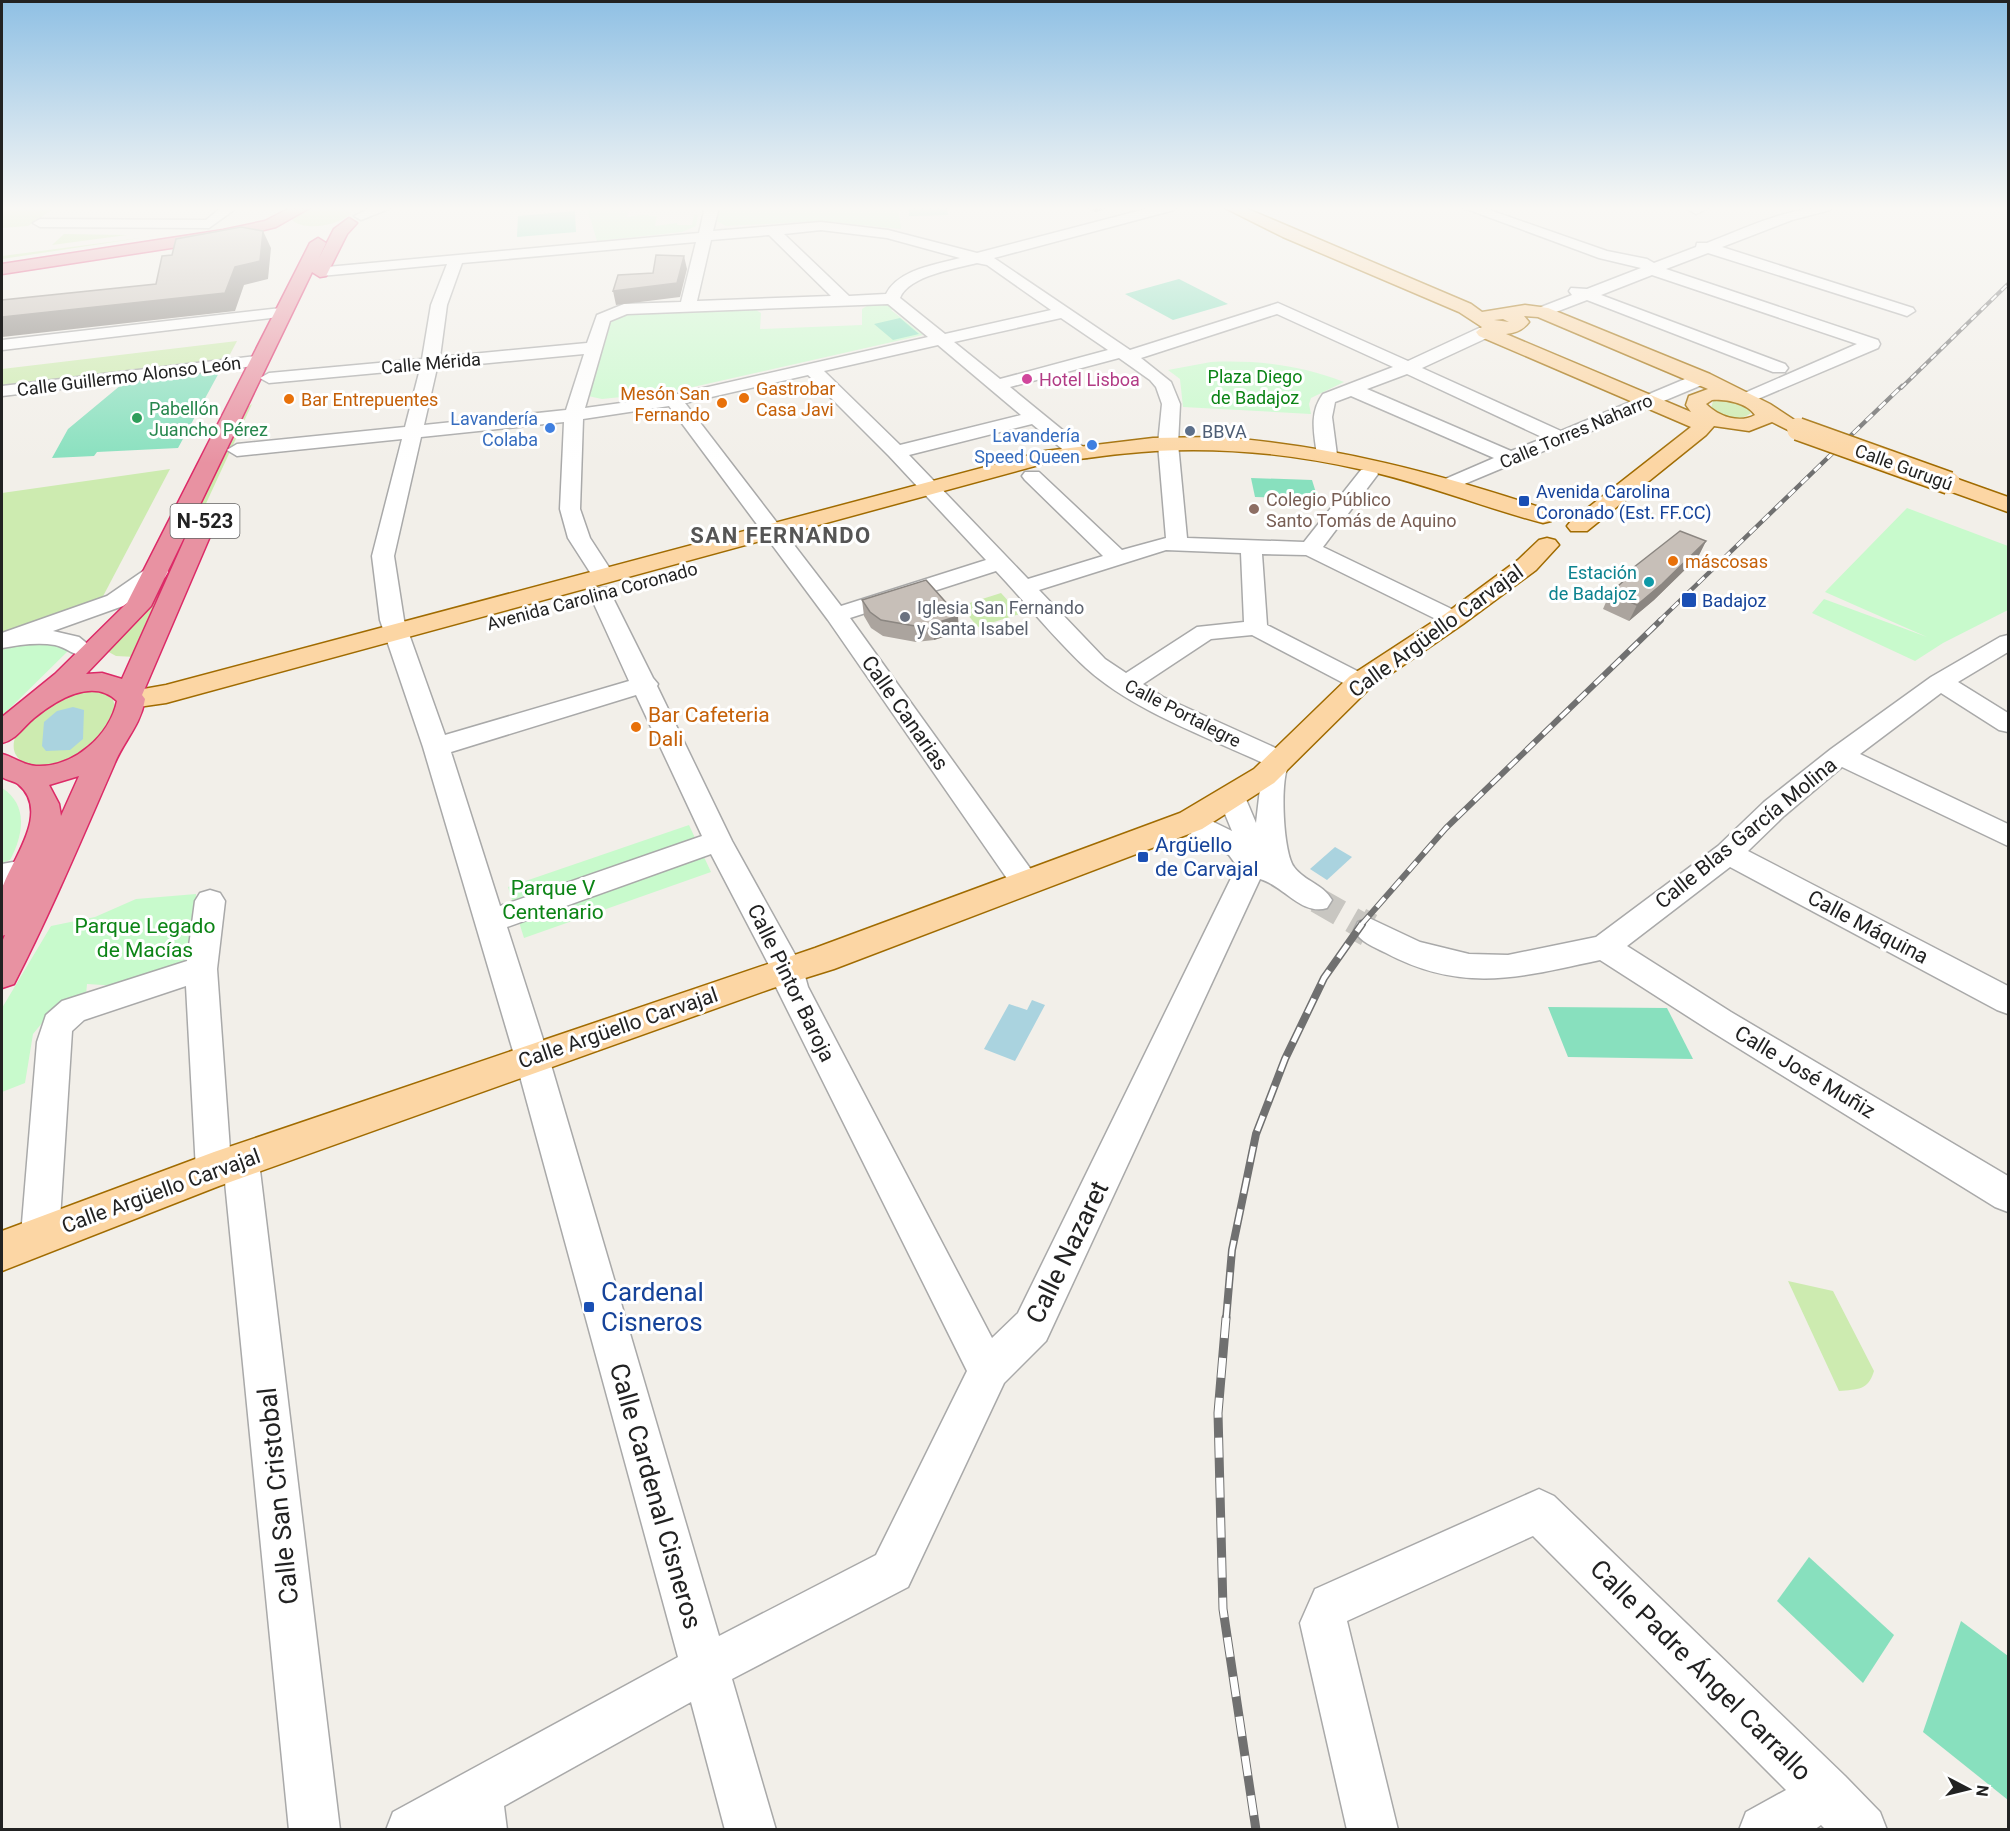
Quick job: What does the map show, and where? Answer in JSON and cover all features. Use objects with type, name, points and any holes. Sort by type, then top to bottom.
[{"type":"highway","name":"N-523","points":[[2,974],[115,736],[237,450],[281,313],[291,292]]},
{"type":"highway","name":"N-523","points":[[2,734],[10,721],[44,696],[124,622],[138,606],[157,572],[230,418],[263,370],[295,292]]},
{"type":"highway","name":"N-523","points":[[44,696],[81,684],[101,682],[123,688],[130,697]]},
{"type":"highway","points":[[15,770],[60,772],[94,757],[115,736]]},
{"type":"highway","points":[[2,923],[13,873],[38,846],[46,815],[37,789],[15,770]]},
{"type":"main road","points":[[1426,292],[1465,309],[1515,317],[1702,378],[1749,407]]},
{"type":"main road","points":[[1515,317],[1649,400],[1701,423],[1730,423],[1749,407]]},
{"type":"main road","points":[[1701,423],[1696,400],[1701,397],[1716,394],[1749,407]]},
{"type":"main road","name":"Calle Gurugú","points":[[1749,407],[1798,429],[2008,505]]},
{"type":"main road","name":"Calle Argüello Carvajal","points":[[2,1251],[227,1166],[787,969],[822,959],[1191,821],[1232,797],[1277,764],[1360,682],[1454,619],[1527,565],[1567,542],[1701,423]]},
{"type":"main road","name":"Avenida Carolina Coronado","points":[[130,697],[166,694],[398,639],[936,495],[1045,457],[1268,448],[1327,455],[1450,484],[1534,520]]},
{"type":"main road","name":"Avenida Carolina Coronado","points":[[936,495],[1168,451],[1272,460],[1368,474],[1534,520]]},
{"type":"main road","points":[[1562,518],[1567,542],[1532,538],[1525,528],[1534,520],[1562,518]]},
{"type":"main road","name":"Avenida Carolina Coronado","points":[[115,736],[160,712],[398,639]]},
{"type":"street","name":"Calle Cardenal Cisneros","points":[[444,292],[383,556],[398,639],[436,747],[532,1058],[751,1830]]},
{"type":"street","points":[[688,306],[692,292]]},
{"type":"street","points":[[836,292],[846,302]]},
{"type":"street","points":[[895,292],[892,299],[1080,454]]},
{"type":"street","points":[[1036,292],[1156,376],[1166,386],[1171,404],[1168,451],[1177,543]]},
{"type":"street","points":[[1515,317],[1578,292]]},
{"type":"street","points":[[1327,455],[1324,404],[1329,398],[1407,368],[1515,317],[1578,292]]},
{"type":"street","points":[[1580,292],[1779,368]]},
{"type":"street","points":[[1719,292],[1872,344],[1749,407]]},
{"type":"street","points":[[1849,292],[1907,311]]},
{"type":"street","name":"Calle Pintor Baroja","points":[[892,299],[624,309],[603,318],[574,416],[570,509],[579,538],[718,842],[787,969],[792,987],[975,1348],[990,1369]]},
{"type":"street","points":[[998,385],[1124,354],[1278,308],[1562,438]]},
{"type":"street","points":[[237,450],[574,416],[674,400],[1064,312]]},
{"type":"street","points":[[2,345],[281,313]]},
{"type":"street","name":"Calle Mérida","points":[[263,370],[429,362],[593,348]]},
{"type":"street","name":"Calle Portalegre","points":[[812,369],[896,452],[1096,664],[1154,703],[1277,764]]},
{"type":"street","name":"Calle Guillermo Alonso León","points":[[2,391],[263,370]]},
{"type":"street","name":"Calle Torres Naharro","points":[[1450,484],[1702,378]]},
{"type":"street","points":[[1351,389],[1512,459]]},
{"type":"street","name":"Calle Canarias","points":[[674,400],[836,615],[1026,882]]},
{"type":"street","points":[[896,452],[1036,417]]},
{"type":"street","points":[[1310,549],[1368,474]]},
{"type":"street","points":[[1032,476],[1118,558]]},
{"type":"street","points":[[1023,588],[1118,558],[1177,543],[1310,549],[1454,619]]},
{"type":"street","points":[[1251,547],[1256,628]]},
{"type":"street","points":[[836,615],[999,563]]},
{"type":"street","points":[[4,641],[115,601],[157,572]]},
{"type":"street","points":[[1125,685],[1205,632],[1256,628],[1360,682]]},
{"type":"street","points":[[4,641],[35,637],[63,639],[73,642],[83,650]]},
{"type":"street","name":"Calle Blas García Molina","points":[[1369,930],[1426,957],[1469,966],[1508,967],[1604,947],[1728,853],[1774,809],[1840,755],[1940,682],[2008,642]]},
{"type":"street","points":[[1940,682],[2008,724]]},
{"type":"street","points":[[436,747],[646,684]]},
{"type":"street","points":[[1840,755],[2008,836]]},
{"type":"street","points":[[1268,870],[1274,858],[1267,827],[1277,764]]},
{"type":"street","points":[[1232,797],[1248,804],[1269,835]]},
{"type":"street","points":[[1232,797],[1238,816],[1268,870]]},
{"type":"street","points":[[1191,821],[1239,848],[1268,870],[1317,900]]},
{"type":"street","points":[[491,921],[718,842]]},
{"type":"street","name":"Calle Máquina","points":[[1728,853],[2008,1001]]},
{"type":"street","name":"Calle Nazaret","points":[[411,1830],[480,1812],[705,1668],[892,1571],[990,1369],[1032,1328],[1268,870]]},
{"type":"street","name":"Calle San Cristobal","points":[[210,901],[201,969],[315,1830]]},
{"type":"street","name":"Calle José Muñiz","points":[[1604,947],[1720,1021],[2008,1196]]},
{"type":"street","points":[[40,1235],[53,1042],[57,1025],[73,1010],[201,969]]},
{"type":"street","name":"Calle Padre Ángel Carrallo","points":[[1373,1830],[1323,1623],[1331,1605],[1539,1511],[1862,1830]]},
{"type":"street","points":[[1764,1830],[1827,1794]]},
{"type":"green space","points":[[1205,292],[1228,304],[1173,320],[1125,294]]},
{"type":"green space","points":[[870,304],[889,304],[897,308],[891,310],[923,335],[671,392],[602,399],[588,396],[611,322],[627,314],[756,310],[761,313],[760,329],[862,325],[862,309]]},
{"type":"green space","points":[[900,318],[919,334],[893,340],[874,324]]},
{"type":"green space","points":[[237,341],[227,360],[2,386],[2,369]]},
{"type":"green space","name":"Plaza Diego de Badajoz","points":[[1211,362],[1278,365],[1311,371],[1344,382],[1311,398],[1309,404],[1311,414],[1183,407],[1180,379],[1168,370]]},
{"type":"green space","name":"Pabellón Juancho Pérez","points":[[221,369],[178,448],[97,452],[94,456],[52,458],[68,429],[127,380]]},
{"type":"green space","points":[[1713,401],[1734,402],[1744,406],[1751,413],[1741,418],[1725,416],[1711,408]]},
{"type":"green space","points":[[252,404],[135,657],[116,656],[105,650],[240,413]]},
{"type":"green space","points":[[170,469],[100,602],[2,635],[2,493]]},
{"type":"green space","points":[[1251,478],[1312,480],[1318,499],[1255,497]]},
{"type":"green space","points":[[1907,508],[2008,546],[2008,610],[1943,643],[1915,661],[1812,613],[1824,599],[1927,637],[1825,592]]},
{"type":"green space","points":[[1001,593],[1020,614],[978,627],[960,606]]},
{"type":"green space","points":[[22,641],[50,641],[70,649],[2,716],[2,646]]},
{"type":"green space","points":[[85,690],[99,690],[112,696],[116,710],[104,732],[86,750],[61,764],[40,767],[22,762],[16,755],[14,743],[16,736],[23,723],[33,713],[47,703],[65,695]]},
{"type":"green space","points":[[2,788],[11,795],[16,803],[21,821],[18,841],[10,860],[2,863]]},
{"type":"green space","name":"Parque V Centenario","points":[[689,825],[711,872],[524,938],[508,887]]},
{"type":"green space","name":"Parque Legado de Macías","points":[[196,894],[194,965],[118,986],[87,984],[86,995],[47,1017],[33,1034],[25,1083],[2,1092],[2,1008],[51,926],[95,917],[136,899]]},
{"type":"green space","points":[[1548,1007],[1667,1008],[1693,1059],[1568,1057]]},
{"type":"green space","points":[[1788,1281],[1833,1291],[1874,1371],[1872,1378],[1865,1386],[1839,1391]]},
{"type":"green space","points":[[1809,1557],[1894,1635],[1863,1683],[1777,1601]]},
{"type":"green space","points":[[1961,1621],[2008,1656],[2008,1800],[1923,1732]]},
{"type":"water","points":[[73,707],[84,710],[83,739],[70,750],[46,751],[42,746],[44,722],[57,711]]},
{"type":"water","points":[[1335,847],[1352,857],[1327,880],[1310,869]]},
{"type":"water","points":[[1032,1000],[1045,1005],[1015,1061],[984,1049],[1009,1004],[1027,1010]]},
{"type":"building","points":[[75,292],[225,292],[2,317],[2,300]]},
{"type":"building","name":"Estación de Badajoz","points":[[1680,531],[1706,541],[1637,605],[1610,593],[1634,572],[1629,571]]},
{"type":"building","points":[[926,580],[958,616],[933,624],[915,626],[881,620],[870,612],[862,600]]},
{"type":"tunnel","points":[[1317,900],[1361,925]]},
{"type":"tunnel","points":[[1358,924],[1369,930]]},
{"type":"railway","points":[[1901,388],[1999,292]]},
{"type":"railway","points":[[1659,621],[1902,386]]},
{"type":"railway","points":[[1361,925],[1446,828],[1661,620]]},
{"type":"railway","points":[[1226,1320],[1232,1250],[1256,1134],[1285,1059],[1324,978],[1362,924]]},
{"type":"railway","points":[[1226,1318],[1218,1413],[1223,1609],[1256,1830]]},
{"type":"place","name":"Hotel Lisboa","points":[[1027,379]]},
{"type":"place","name":"Gastrobar Casa Javi","points":[[744,398]]},
{"type":"place","name":"Bar Entrepuentes","points":[[289,399]]},
{"type":"place","name":"Mesón San Fernando","points":[[722,403]]},
{"type":"place","name":"Pabellón Juancho Pérez","points":[[137,418]]},
{"type":"place","name":"Lavandería Colaba","points":[[550,428]]},
{"type":"place","name":"BBVA","points":[[1190,431]]},
{"type":"place","name":"Lavandería Speed Queen","points":[[1092,445]]},
{"type":"place","name":"Avenida Carolina Coronado (Est. FF.CC)","points":[[1524,501]]},
{"type":"place","name":"Colegio Público Santo Tomás de Aquino","points":[[1254,509]]},
{"type":"place","name":"máscosas","points":[[1673,561]]},
{"type":"place","name":"Estación de Badajoz","points":[[1649,582]]},
{"type":"place","name":"Badajoz","points":[[1689,600]]},
{"type":"place","name":"Iglesia San Fernando y Santa Isabel","points":[[905,617]]},
{"type":"place","name":"Bar Cafeteria Dali","points":[[636,727]]},
{"type":"place","name":"Argüello de Carvajal","points":[[1143,857]]},
{"type":"place","name":"Cardenal Cisneros","points":[[589,1307]]},
{"type":"district","name":"SAN FERNANDO","points":[[781,535]]}]
